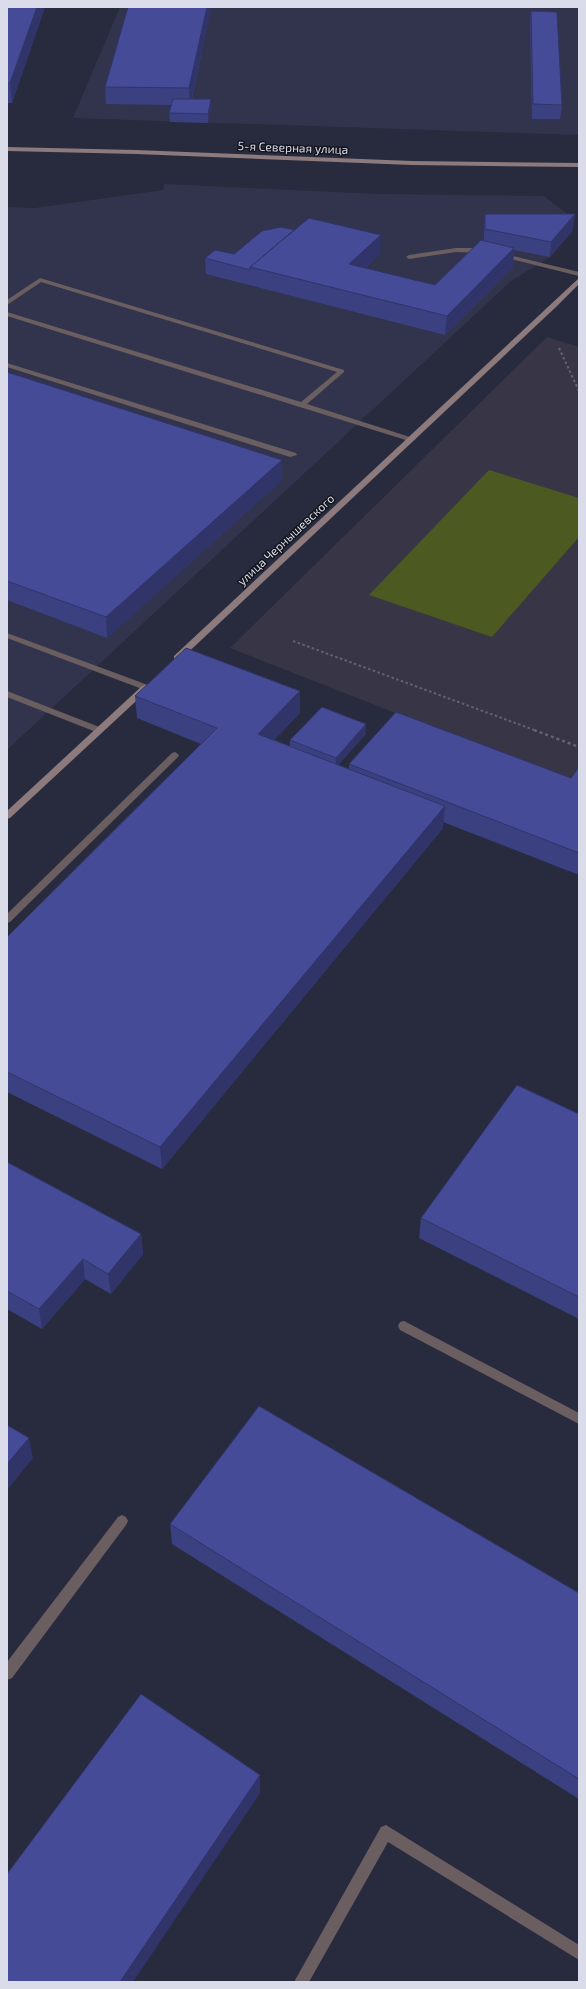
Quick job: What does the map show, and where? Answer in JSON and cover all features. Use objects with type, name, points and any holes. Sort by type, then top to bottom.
[{"type":"street","name":"5-я Северная улица","points":[[7,149],[136,152],[412,163],[579,164]]},
{"type":"street","points":[[410,257],[442,251],[476,250],[579,274]]},
{"type":"street","points":[[7,303],[40,280],[342,371],[302,405]]},
{"type":"street","name":"улица Чернышевского","points":[[168,666],[554,306],[579,280]]},
{"type":"street","points":[[7,314],[412,439]]},
{"type":"street","points":[[7,365],[293,455]]},
{"type":"street","points":[[7,635],[148,684],[7,816]]},
{"type":"street","points":[[7,694],[99,730]]},
{"type":"street","points":[[7,920],[175,755]]},
{"type":"street","points":[[404,1326],[579,1420]]},
{"type":"street","points":[[7,1673],[122,1521]]},
{"type":"street","points":[[301,1982],[386,1832],[579,1953]]},
{"type":"path","points":[[554,345],[560,348],[579,391]]},
{"type":"path","points":[[293,641],[579,747]]},
{"type":"shaded area","points":[[120,7],[579,7],[579,135],[73,118]]},
{"type":"shaded area","points":[[164,184],[379,194],[544,196],[566,213],[573,230],[550,257],[511,281],[7,750],[7,207],[35,208],[163,190]]},
{"type":"shaded area","points":[[547,337],[579,347],[579,785],[230,648]]},
{"type":"green space","points":[[489,470],[579,498],[579,537],[492,637],[369,595]]},
{"type":"building","points":[[7,7],[37,7],[10,83],[7,83]]},
{"type":"building","points":[[128,7],[207,7],[189,88],[105,87]]},
{"type":"building","points":[[531,11],[557,12],[562,105],[533,104]]},
{"type":"building","points":[[173,99],[211,99],[208,114],[169,113]]},
{"type":"building","points":[[485,214],[575,214],[551,242],[485,229]]},
{"type":"building","points":[[309,218],[381,235],[349,264],[435,285],[481,240],[514,248],[447,316],[250,267]]},
{"type":"building","points":[[281,227],[294,230],[250,267],[250,270],[205,258],[215,250],[234,254],[262,231]]},
{"type":"building","points":[[7,372],[282,460],[106,617],[7,581]]},
{"type":"building","points":[[186,648],[300,691],[258,734],[445,806],[160,1147],[7,1072],[7,937],[217,728],[135,696]]},
{"type":"building","points":[[322,707],[366,724],[336,758],[290,740]]},
{"type":"building","points":[[396,712],[571,778],[579,767],[579,853],[349,764]]},
{"type":"building","points":[[517,1085],[579,1114],[579,1297],[421,1218]]},
{"type":"building","points":[[7,1162],[141,1234],[108,1274],[83,1259],[39,1309],[7,1291]]},
{"type":"building","points":[[259,1406],[579,1593],[579,1779],[170,1524]]},
{"type":"building","points":[[7,1425],[29,1438],[7,1464]]},
{"type":"building","points":[[141,1694],[260,1775],[120,1982],[7,1982],[7,1874]]}]
